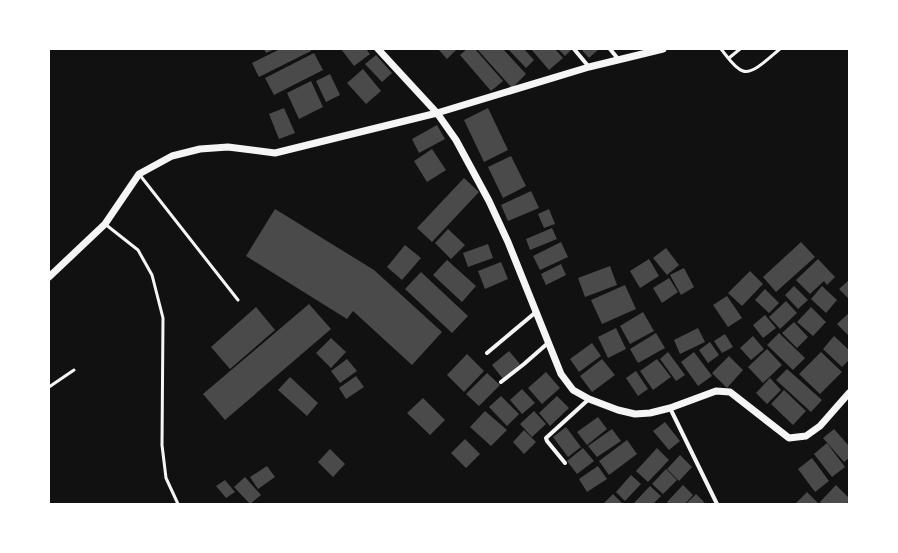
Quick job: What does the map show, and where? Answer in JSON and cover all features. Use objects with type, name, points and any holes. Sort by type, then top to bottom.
[{"type":"street","points":[[378,49],[438,114],[456,140],[489,201],[508,242],[561,374],[573,390],[589,399],[618,410],[635,414],[650,413],[670,408],[716,391],[730,392],[789,438],[806,436],[820,426],[849,393]]},
{"type":"street","points":[[574,49],[589,67]]},
{"type":"street","points":[[610,49],[619,60]]},
{"type":"street","points":[[49,277],[105,224],[139,174],[172,156],[200,149],[228,147],[275,153],[438,114],[589,67],[663,49]]},
{"type":"street","points":[[487,353],[536,312]]},
{"type":"street","points":[[501,382],[549,342]]},
{"type":"street","points":[[565,462],[547,442],[546,438],[589,399]]},
{"type":"street","points":[[670,408],[717,504]]},
{"type":"lane","points":[[721,49],[737,67],[744,72],[752,72],[780,49]]},
{"type":"lane","points":[[729,58],[740,49]]},
{"type":"lane","points":[[139,174],[238,300]]},
{"type":"lane","points":[[105,224],[138,250],[152,275],[164,318],[162,445],[166,478],[178,504]]},
{"type":"lane","points":[[49,387],[74,370]]},
{"type":"building","points":[[264,49],[275,49],[266,53]]},
{"type":"building","points":[[280,49],[310,49],[311,51],[259,77],[252,63]]},
{"type":"building","points":[[341,49],[366,49],[370,54],[354,66]]},
{"type":"building","points":[[438,49],[457,49],[447,59]]},
{"type":"building","points":[[467,49],[475,49],[503,81],[491,91],[460,55]]},
{"type":"building","points":[[477,49],[503,49],[526,74],[512,88]]},
{"type":"building","points":[[508,49],[524,49],[534,60],[526,68]]},
{"type":"building","points":[[531,49],[555,49],[563,58],[549,70]]},
{"type":"building","points":[[558,49],[572,49],[565,56]]},
{"type":"building","points":[[581,49],[599,49],[589,58]]},
{"type":"building","points":[[314,53],[323,70],[274,95],[265,78]]},
{"type":"building","points":[[376,55],[392,73],[382,82],[365,64]]},
{"type":"building","points":[[363,69],[381,91],[366,104],[347,83]]},
{"type":"building","points":[[330,74],[340,95],[326,102],[316,81]]},
{"type":"building","points":[[311,81],[323,107],[299,119],[287,93]]},
{"type":"building","points":[[284,108],[295,133],[279,139],[269,114]]},
{"type":"building","points":[[488,108],[508,150],[484,162],[464,120]]},
{"type":"building","points":[[437,125],[445,139],[419,153],[412,139]]},
{"type":"building","points":[[432,149],[446,170],[427,182],[414,161]]},
{"type":"building","points":[[511,156],[526,186],[503,198],[488,167]]},
{"type":"building","points":[[464,178],[479,192],[432,242],[417,228]]},
{"type":"building","points":[[531,191],[539,208],[508,221],[501,205]]},
{"type":"building","points":[[275,209],[374,270],[442,332],[412,365],[353,311],[347,319],[246,256]]},
{"type":"building","points":[[549,209],[555,224],[544,228],[538,214]]},
{"type":"building","points":[[552,228],[557,239],[530,250],[526,239]]},
{"type":"building","points":[[448,229],[465,245],[451,259],[435,243]]},
{"type":"building","points":[[561,242],[568,257],[540,270],[533,256]]},
{"type":"building","points":[[801,242],[815,257],[776,292],[763,277]]},
{"type":"building","points":[[488,244],[493,258],[468,267],[463,253]]},
{"type":"building","points":[[405,245],[421,258],[402,280],[387,267]]},
{"type":"building","points":[[666,248],[679,265],[667,275],[653,258]]},
{"type":"building","points":[[649,259],[659,276],[640,288],[630,271]]},
{"type":"building","points":[[818,259],[835,277],[827,285],[824,281],[810,294],[796,280]]},
{"type":"building","points":[[447,260],[476,286],[462,302],[433,275]]},
{"type":"building","points":[[501,262],[508,279],[485,289],[478,271]]},
{"type":"building","points":[[561,264],[566,275],[546,285],[541,274]]},
{"type":"building","points":[[610,266],[617,285],[585,297],[578,278]]},
{"type":"building","points":[[684,268],[694,287],[681,295],[670,275]]},
{"type":"building","points":[[750,271],[763,284],[742,306],[728,293]]},
{"type":"building","points":[[421,272],[468,316],[452,333],[405,289]]},
{"type":"building","points":[[669,278],[678,292],[662,303],[653,288]]},
{"type":"building","points":[[849,280],[849,299],[839,289]]},
{"type":"building","points":[[625,285],[636,309],[602,324],[591,300]]},
{"type":"building","points":[[794,286],[808,300],[798,309],[785,295]]},
{"type":"building","points":[[822,286],[837,300],[826,313],[811,299]]},
{"type":"building","points":[[765,289],[779,303],[769,313],[755,300]]},
{"type":"building","points":[[727,296],[742,318],[728,327],[713,305]]},
{"type":"building","points":[[786,301],[797,313],[780,329],[769,317]]},
{"type":"building","points":[[309,304],[331,329],[225,420],[203,394]]},
{"type":"building","points":[[256,307],[275,330],[230,369],[211,347]]},
{"type":"building","points":[[811,307],[826,322],[813,336],[797,322]]},
{"type":"building","points":[[643,312],[654,331],[630,344],[620,326]]},
{"type":"building","points":[[849,313],[849,336],[837,324]]},
{"type":"building","points":[[765,315],[776,328],[763,338],[753,325]]},
{"type":"building","points":[[794,322],[808,337],[797,348],[782,333]]},
{"type":"building","points":[[616,328],[626,349],[608,358],[598,337]]},
{"type":"building","points":[[698,328],[705,342],[680,354],[674,340]]},
{"type":"building","points":[[656,333],[665,348],[638,363],[630,349]]},
{"type":"building","points":[[779,333],[805,358],[793,370],[767,345]]},
{"type":"building","points":[[725,334],[733,347],[722,353],[714,341]]},
{"type":"building","points":[[753,336],[764,349],[751,360],[740,348]]},
{"type":"building","points":[[834,336],[849,350],[849,360],[842,367],[823,349]]},
{"type":"building","points":[[331,338],[346,352],[331,368],[316,353]]},
{"type":"building","points":[[710,342],[719,355],[708,363],[699,350]]},
{"type":"building","points":[[592,343],[601,356],[579,372],[570,359]]},
{"type":"building","points":[[767,349],[782,365],[763,383],[748,367]]},
{"type":"building","points":[[509,351],[520,364],[503,379],[492,365]]},
{"type":"building","points":[[668,352],[685,375],[676,381],[660,359]]},
{"type":"building","points":[[694,352],[712,376],[698,386],[681,362]]},
{"type":"building","points":[[821,352],[842,372],[820,394],[799,374]]},
{"type":"building","points":[[467,354],[484,371],[464,392],[447,375]]},
{"type":"building","points":[[729,356],[743,370],[727,388],[712,373]]},
{"type":"building","points":[[347,359],[357,371],[340,383],[331,371]]},
{"type":"building","points":[[602,359],[615,375],[592,392],[580,376]]},
{"type":"building","points":[[657,359],[671,377],[653,390],[640,371]]},
{"type":"building","points":[[787,369],[822,400],[811,412],[776,380]]},
{"type":"building","points":[[636,371],[648,389],[638,396],[626,378]]},
{"type":"building","points":[[546,372],[560,388],[542,404],[528,388]]},
{"type":"building","points":[[487,373],[500,385],[479,406],[466,394]]},
{"type":"building","points":[[356,376],[364,387],[346,399],[339,388]]},
{"type":"building","points":[[290,377],[318,403],[307,416],[278,390]]},
{"type":"building","points":[[770,378],[781,390],[767,404],[756,393]]},
{"type":"building","points":[[522,389],[535,403],[522,414],[510,400]]},
{"type":"building","points":[[784,390],[806,411],[793,425],[771,404]]},
{"type":"building","points":[[501,396],[519,414],[507,426],[489,407]]},
{"type":"building","points":[[557,396],[569,408],[550,426],[539,413]]},
{"type":"building","points":[[423,398],[445,420],[430,435],[407,413]]},
{"type":"building","points":[[485,411],[507,430],[491,446],[470,427]]},
{"type":"building","points":[[534,411],[546,424],[532,437],[520,424]]},
{"type":"building","points":[[598,417],[607,429],[587,445],[577,432]]},
{"type":"building","points":[[665,422],[680,441],[669,450],[653,431]]},
{"type":"building","points":[[566,427],[581,447],[568,457],[553,437]]},
{"type":"building","points":[[612,429],[621,441],[597,457],[588,446]]},
{"type":"building","points":[[834,429],[849,446],[849,458],[844,462],[823,438]]},
{"type":"building","points":[[524,430],[536,442],[524,454],[513,442]]},
{"type":"building","points":[[465,439],[480,454],[466,468],[451,453]]},
{"type":"building","points":[[627,440],[637,454],[609,475],[599,461]]},
{"type":"building","points":[[827,443],[845,467],[832,477],[814,454]]},
{"type":"building","points":[[583,448],[594,461],[577,474],[567,461]]},
{"type":"building","points":[[657,448],[669,460],[648,482],[636,471]]},
{"type":"building","points":[[330,449],[345,464],[333,477],[318,462]]},
{"type":"building","points":[[680,455],[692,467],[679,481],[667,469]]},
{"type":"building","points":[[812,458],[829,481],[815,492],[798,469]]},
{"type":"building","points":[[267,466],[275,477],[258,489],[250,477]]},
{"type":"building","points":[[598,466],[607,479],[587,492],[579,479]]},
{"type":"building","points":[[666,469],[677,480],[663,494],[652,484]]},
{"type":"building","points":[[631,475],[641,484],[625,501],[616,492]]},
{"type":"building","points":[[245,477],[261,495],[250,504],[234,487]]},
{"type":"building","points":[[225,480],[235,492],[226,498],[216,486]]},
{"type":"building","points":[[683,485],[693,495],[685,504],[670,504],[667,502]]},
{"type":"building","points":[[836,485],[849,498],[849,501],[846,504],[821,504],[820,502]]},
{"type":"building","points":[[650,486],[661,496],[653,504],[635,504],[634,503]]},
{"type":"building","points":[[807,492],[819,504],[796,503]]},
{"type":"building","points":[[613,494],[623,504],[603,504]]},
{"type":"building","points":[[696,494],[704,502],[703,504],[686,504]]}]
